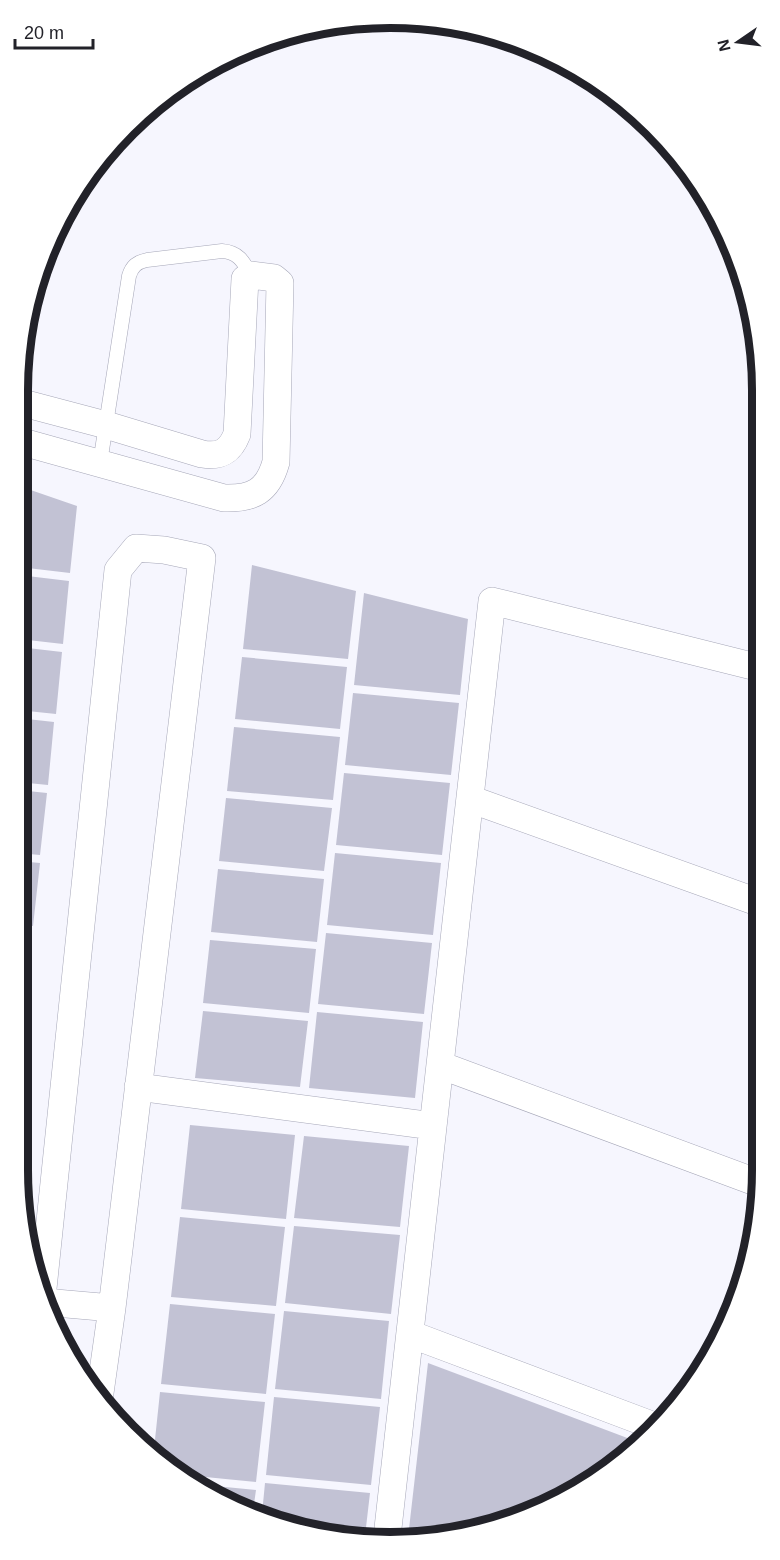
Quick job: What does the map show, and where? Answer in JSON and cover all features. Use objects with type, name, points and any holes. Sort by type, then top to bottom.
[{"type":"street","points":[[28,404],[202,454],[221,453],[229,449],[237,434],[244,283],[251,275],[274,278],[280,283],[276,462],[265,486],[256,493],[240,499],[224,498],[28,443]]},
{"type":"street","points":[[45,1278],[118,570],[136,548],[164,550],[202,558],[101,1387]]},
{"type":"street","points":[[388,1532],[492,601],[752,666]]},
{"type":"street","points":[[470,799],[752,900]]},
{"type":"street","points":[[440,1065],[752,1181]]},
{"type":"street","points":[[138,1088],[434,1126]]},
{"type":"street","points":[[54,1301],[112,1308]]},
{"type":"street","points":[[410,1334],[648,1424]]},
{"type":"lane","points":[[100,463],[129,276],[135,265],[140,261],[230,251],[243,260],[251,275]]},
{"type":"building","points":[[28,489],[77,506],[70,573],[28,568]]},
{"type":"building","points":[[252,565],[356,591],[348,659],[243,649]]},
{"type":"building","points":[[28,576],[69,581],[63,644],[28,640]]},
{"type":"building","points":[[364,593],[468,619],[460,695],[354,685]]},
{"type":"building","points":[[28,648],[62,652],[56,714],[28,711]]},
{"type":"building","points":[[242,657],[347,667],[340,729],[235,719]]},
{"type":"building","points":[[353,693],[459,703],[451,775],[345,765]]},
{"type":"building","points":[[28,719],[54,722],[48,785],[28,783]]},
{"type":"building","points":[[234,727],[340,737],[333,800],[227,791]]},
{"type":"building","points":[[344,773],[450,783],[442,855],[336,845]]},
{"type":"building","points":[[28,791],[47,793],[40,855],[28,854]]},
{"type":"building","points":[[226,798],[332,808],[324,871],[219,861]]},
{"type":"building","points":[[335,853],[441,863],[433,935],[327,925]]},
{"type":"building","points":[[28,862],[40,863],[33,926],[28,925]]},
{"type":"building","points":[[218,869],[324,879],[317,942],[211,932]]},
{"type":"building","points":[[326,933],[432,943],[424,1014],[318,1004]]},
{"type":"building","points":[[28,934],[32,934],[28,976]]},
{"type":"building","points":[[210,940],[316,949],[309,1013],[203,1003]]},
{"type":"building","points":[[203,1011],[308,1021],[300,1087],[195,1078]]},
{"type":"building","points":[[317,1012],[423,1022],[415,1098],[309,1088]]},
{"type":"building","points":[[190,1125],[295,1135],[286,1219],[181,1209]]},
{"type":"building","points":[[304,1136],[409,1146],[400,1227],[294,1218]]},
{"type":"building","points":[[180,1217],[285,1227],[276,1306],[171,1297]]},
{"type":"building","points":[[294,1226],[400,1235],[391,1314],[285,1303]]},
{"type":"building","points":[[170,1304],[275,1314],[266,1394],[161,1384]]},
{"type":"building","points":[[284,1311],[389,1321],[381,1399],[275,1389]]},
{"type":"building","points":[[428,1363],[630,1439],[591,1471],[528,1504],[461,1525],[415,1531],[409,1529]]},
{"type":"building","points":[[160,1392],[265,1402],[256,1482],[198,1476],[155,1444]]},
{"type":"building","points":[[274,1397],[380,1407],[371,1485],[266,1475]]},
{"type":"building","points":[[265,1483],[370,1493],[366,1531],[319,1525],[263,1508]]},
{"type":"building","points":[[215,1486],[256,1490],[254,1505]]}]
